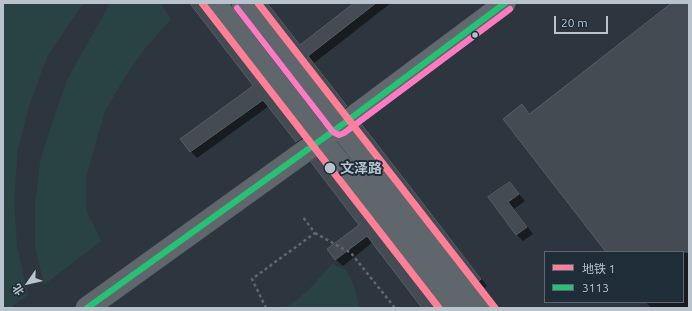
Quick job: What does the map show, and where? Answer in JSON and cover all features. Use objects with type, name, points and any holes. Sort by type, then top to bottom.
[{"type":"main road","points":[[216,3],[321,140],[457,308]]},
{"type":"main road","points":[[243,3],[482,308]]},
{"type":"main road","points":[[87,308],[339,127],[505,3]]},
{"type":"path","points":[[302,216],[315,232],[352,253],[395,308]]},
{"type":"path","points":[[266,308],[252,278],[315,232]]},
{"type":"green space","points":[[3,3],[86,3],[79,9],[48,55],[30,103],[18,149],[14,199],[17,246],[28,295],[10,308],[3,308]]},
{"type":"green space","points":[[110,3],[161,3],[171,19],[146,47],[125,77],[105,111],[86,177],[86,209],[101,241],[44,285],[35,246],[35,202],[40,161],[67,80]]},
{"type":"green space","points":[[333,264],[346,270],[355,288],[359,308],[283,308],[304,294]]},
{"type":"building","points":[[190,3],[203,3],[205,11],[303,137],[296,142],[263,100],[190,152],[180,139],[253,86]]},
{"type":"building","points":[[259,3],[267,3],[300,45],[354,3],[376,3],[308,56],[347,106],[342,110]]},
{"type":"building","points":[[672,3],[689,3],[689,252],[605,251],[503,119],[522,104],[529,114]]},
{"type":"building","points":[[362,125],[481,279],[478,282],[357,128]]},
{"type":"building","points":[[319,157],[441,308],[422,308],[367,236],[335,260],[327,249],[359,225],[311,162]]},
{"type":"building","points":[[510,182],[519,194],[508,202],[527,227],[516,235],[488,197]]},
{"type":"metro line","name":"1","points":[[202,3],[439,308]]},
{"type":"metro line","name":"1","points":[[258,3],[495,308]]},
{"type":"transit line","name":"3113","points":[[87,308],[339,127],[505,3]]},
{"type":"transit line","points":[[237,8],[333,132],[339,135],[344,133],[510,9]]},
{"type":"place","name":"文泽路","points":[[330,168]]}]
